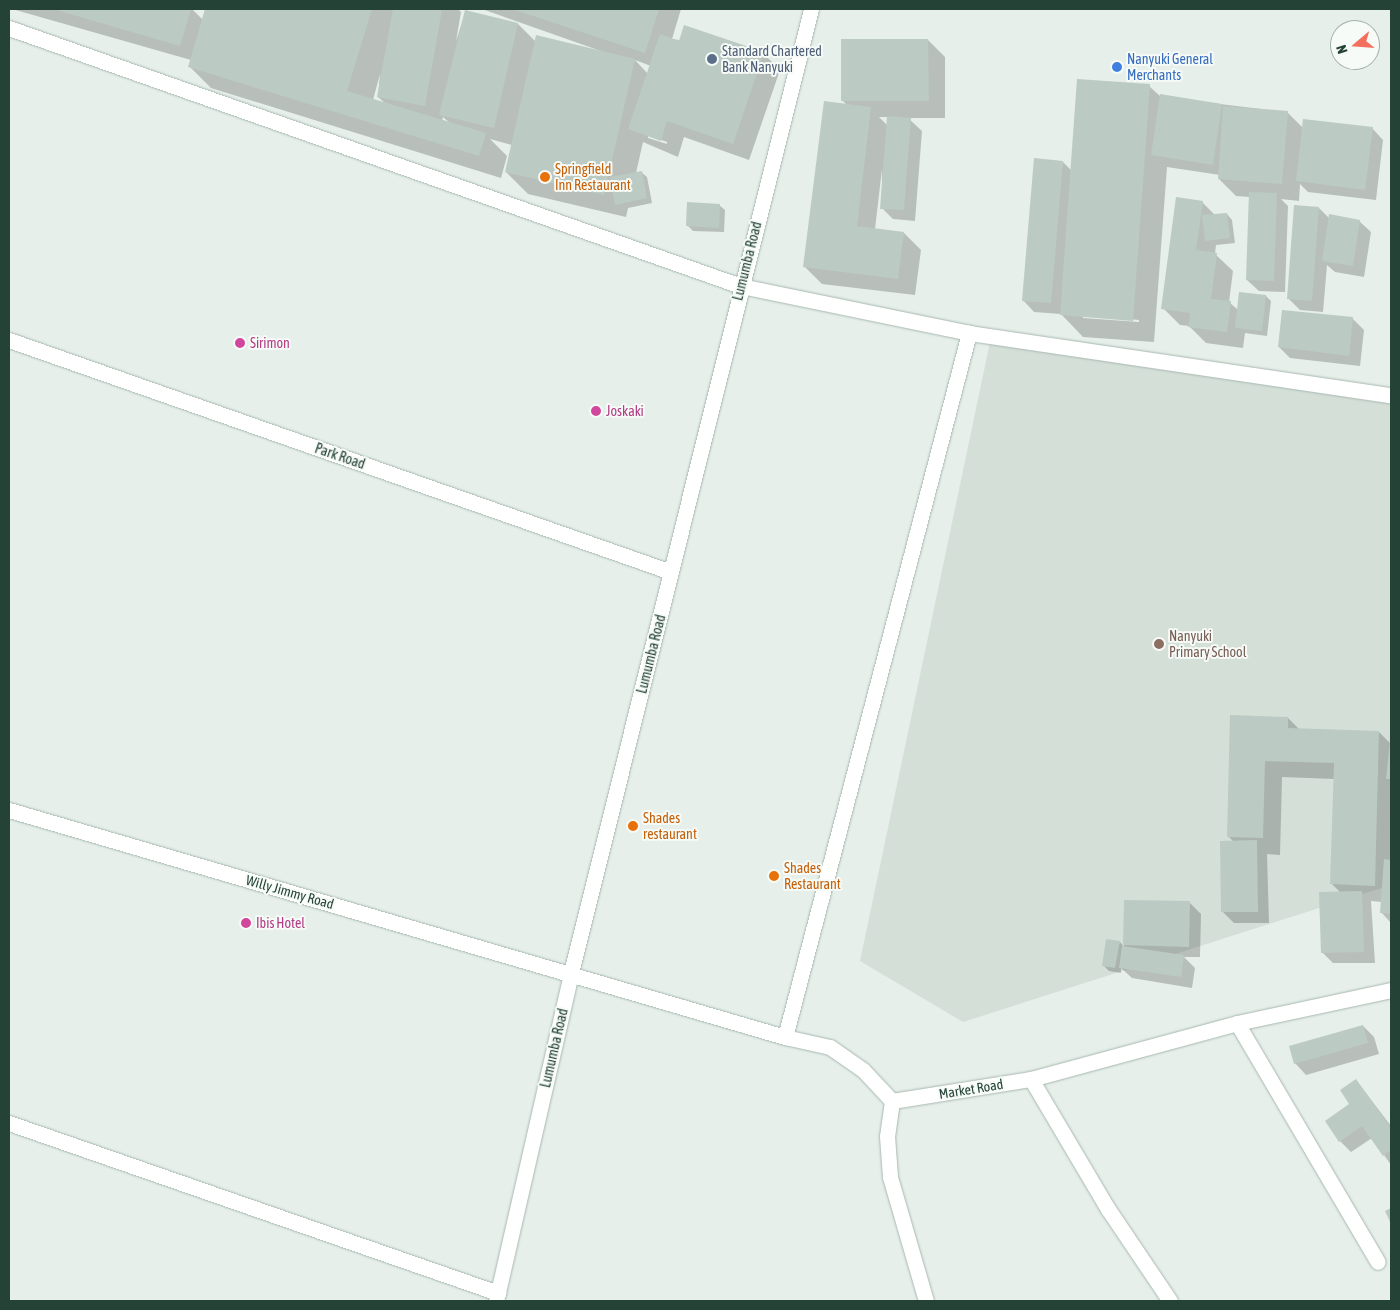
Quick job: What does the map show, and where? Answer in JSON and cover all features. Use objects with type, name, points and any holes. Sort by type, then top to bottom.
[{"type":"street","name":"Lumumba Road","points":[[497,1297],[572,973],[811,9]]},
{"type":"street","points":[[9,28],[741,286],[969,333],[1391,395]]},
{"type":"street","points":[[785,1037],[969,333]]},
{"type":"street","name":"Park Road","points":[[9,340],[671,572]]},
{"type":"street","name":"Willy Jimmy Road","points":[[9,810],[572,973]]},
{"type":"street","points":[[572,973],[785,1037],[830,1047],[863,1070],[892,1101],[888,1136],[890,1177],[926,1301]]},
{"type":"street","name":"Market Road","points":[[892,1101],[1031,1080],[1237,1023],[1391,990]]},
{"type":"street","points":[[1237,1023],[1378,1262]]},
{"type":"street","points":[[1031,1080],[1108,1209],[1170,1301]]},
{"type":"street","points":[[9,1122],[497,1297]]},
{"type":"shaded area","name":"Nanyuki Primary School","points":[[990,342],[1391,404],[1391,885],[963,1022],[860,961]]},
{"type":"building","points":[[53,9],[191,9],[180,46]]},
{"type":"building","points":[[205,9],[372,9],[347,91],[486,133],[479,156],[188,67]]},
{"type":"building","points":[[393,9],[442,9],[425,106],[377,97]]},
{"type":"building","points":[[512,9],[659,9],[645,53]]},
{"type":"building","points":[[465,10],[518,23],[494,128],[439,115]]},
{"type":"building","points":[[684,25],[764,52],[733,144],[667,121],[661,141],[628,129],[660,34],[679,41]]},
{"type":"building","points":[[536,35],[635,59],[604,195],[505,172]]},
{"type":"building","points":[[841,39],[928,39],[929,101],[841,101]]},
{"type":"building","points":[[1077,79],[1150,84],[1133,321],[1060,315]]},
{"type":"building","points":[[1160,94],[1222,104],[1213,165],[1151,155]]},
{"type":"building","points":[[824,101],[871,107],[857,226],[904,232],[898,279],[803,267]]},
{"type":"building","points":[[1223,106],[1288,111],[1282,184],[1218,179]]},
{"type":"building","points":[[887,116],[911,118],[904,210],[880,209]]},
{"type":"building","points":[[1303,119],[1373,127],[1365,190],[1296,181]]},
{"type":"building","points":[[1034,158],[1063,161],[1051,303],[1022,301]]},
{"type":"building","points":[[642,171],[647,198],[615,205],[610,177]]},
{"type":"building","points":[[1249,192],[1277,193],[1274,281],[1246,280]]},
{"type":"building","points":[[1176,197],[1203,201],[1196,250],[1217,253],[1211,299],[1231,301],[1227,332],[1188,327],[1190,313],[1161,309]]},
{"type":"building","points":[[687,202],[720,204],[719,228],[686,226]]},
{"type":"building","points":[[1294,205],[1319,207],[1312,301],[1287,299]]},
{"type":"building","points":[[1227,213],[1230,238],[1205,241],[1202,215]]},
{"type":"building","points":[[1329,214],[1360,220],[1353,266],[1322,261]]},
{"type":"building","points":[[1239,292],[1266,295],[1262,331],[1235,328]]},
{"type":"building","points":[[1282,310],[1353,317],[1349,356],[1278,347]]},
{"type":"building","points":[[1230,715],[1288,717],[1288,728],[1379,731],[1375,886],[1330,884],[1334,763],[1265,761],[1263,838],[1227,837]]},
{"type":"building","points":[[1390,740],[1391,779],[1386,779]]},
{"type":"building","points":[[1257,840],[1258,912],[1221,912],[1220,841]]},
{"type":"building","points":[[1384,859],[1391,860],[1391,914],[1380,913]]},
{"type":"building","points":[[1362,891],[1364,952],[1321,953],[1319,892]]},
{"type":"building","points":[[1124,900],[1190,901],[1189,947],[1123,945]]},
{"type":"building","points":[[1106,939],[1120,941],[1115,968],[1102,966]]},
{"type":"building","points":[[1122,946],[1184,955],[1181,977],[1119,968]]},
{"type":"building","points":[[1363,1025],[1368,1043],[1294,1064],[1289,1046]]},
{"type":"building","points":[[1356,1079],[1391,1128],[1391,1150],[1383,1156],[1362,1126],[1339,1142],[1325,1121],[1349,1104],[1340,1090]]},
{"type":"building","points":[[1391,1208],[1391,1224],[1385,1211]]},
{"type":"place","name":"Standard Chartered Bank Nanyuki","points":[[712,59]]},
{"type":"place","name":"Nanyuki General Merchants","points":[[1117,67]]},
{"type":"place","name":"Springfield Inn Restaurant","points":[[545,177]]},
{"type":"place","name":"Sirimon","points":[[240,343]]},
{"type":"place","name":"Joskaki","points":[[596,411]]},
{"type":"place","name":"Nanyuki Primary School","points":[[1159,644]]},
{"type":"place","name":"Shades restaurant","points":[[633,826]]},
{"type":"place","name":"Shades Restaurant","points":[[774,876]]},
{"type":"place","name":"Ibis Hotel","points":[[246,923]]}]
